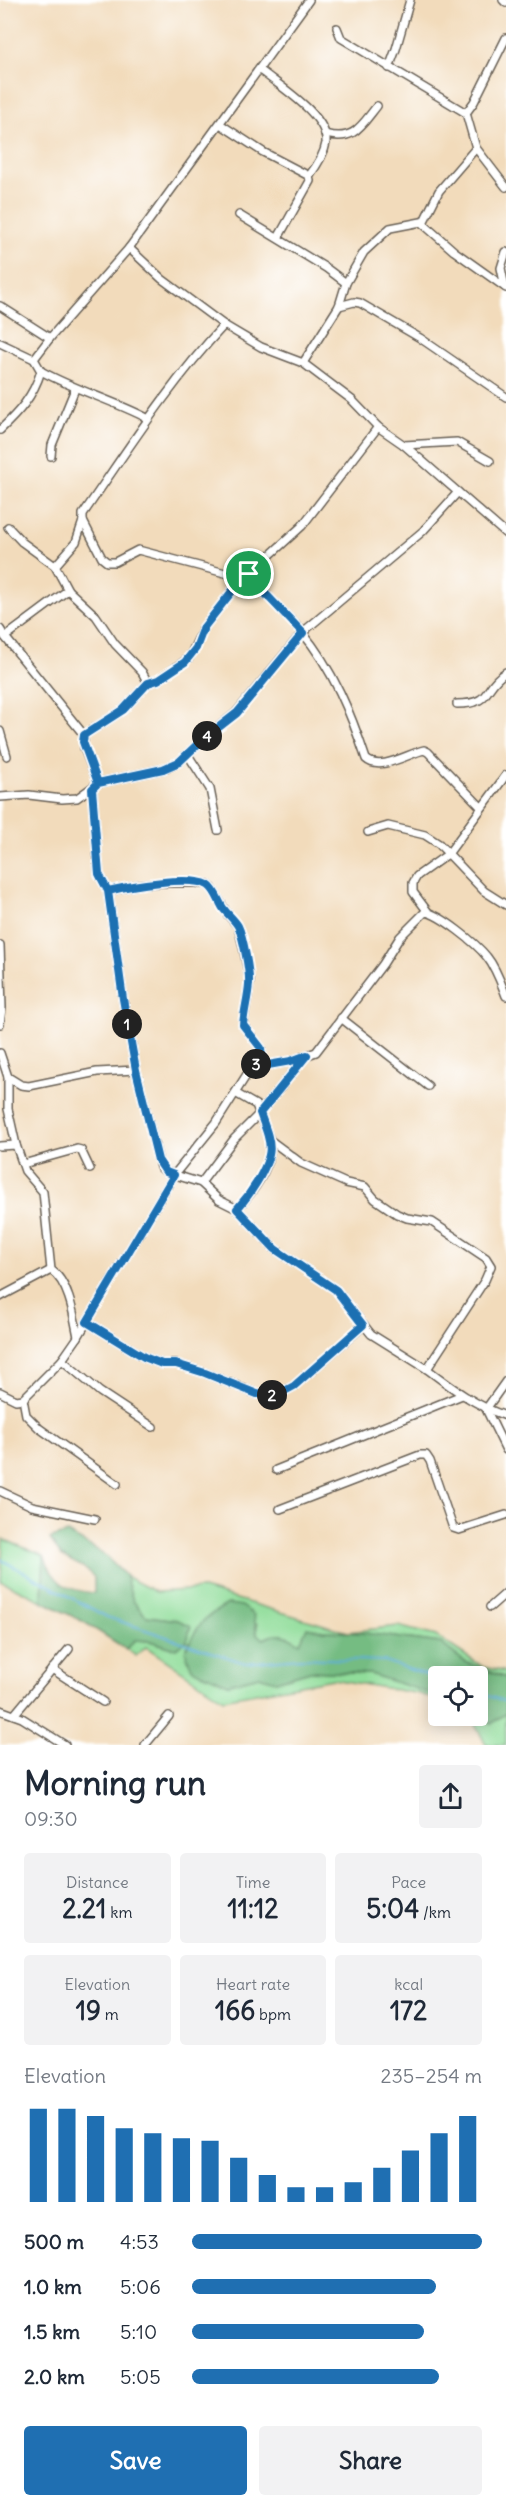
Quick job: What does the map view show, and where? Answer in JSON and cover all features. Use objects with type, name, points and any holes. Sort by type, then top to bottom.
[{"type":"street","points":[[34,359],[129,248],[309,0]]},
{"type":"street","points":[[388,68],[396,50],[410,0]]},
{"type":"street","points":[[337,28],[341,38],[466,113],[476,148],[506,188]]},
{"type":"street","points":[[466,113],[474,102],[506,38]]},
{"type":"street","points":[[260,70],[313,112],[325,134],[326,144],[321,157],[278,238]]},
{"type":"street","points":[[325,134],[351,135],[377,106]]},
{"type":"street","points":[[219,124],[263,152],[309,176]]},
{"type":"street","points":[[423,223],[439,191],[476,148]]},
{"type":"street","points":[[239,215],[326,268],[346,283]]},
{"type":"street","points":[[303,363],[339,306],[346,283],[364,252],[383,232],[390,228],[413,222],[423,223],[454,251],[505,287]]},
{"type":"street","points":[[129,248],[162,279],[224,325],[261,347],[303,363],[352,400],[378,427],[404,446],[506,534]]},
{"type":"street","points":[[505,287],[501,268],[506,252]]},
{"type":"street","points":[[339,306],[354,302],[360,303],[420,338],[506,397]]},
{"type":"street","points":[[0,306],[50,338]]},
{"type":"street","points":[[55,566],[76,542],[84,514],[147,418],[171,386],[224,325]]},
{"type":"street","points":[[0,343],[34,359],[41,371],[75,389],[97,394],[147,418]]},
{"type":"street","points":[[0,430],[26,405],[36,388],[41,371]]},
{"type":"street","points":[[51,456],[52,445],[75,389]]},
{"type":"street","points":[[84,735],[123,710],[148,683],[158,680],[189,658],[204,627],[247,576],[302,526],[378,427]]},
{"type":"street","points":[[404,446],[456,442],[490,461]]},
{"type":"street","points":[[0,797],[29,795],[69,798],[80,796],[95,786],[163,769],[179,762],[201,741],[237,713],[303,633],[423,531],[458,492]]},
{"type":"street","points":[[83,521],[102,558],[107,562],[115,561],[138,550],[247,576],[303,633],[332,676],[351,713],[366,759],[371,764],[380,765],[424,750],[481,807]]},
{"type":"street","points":[[8,527],[22,542],[55,566],[68,590],[96,616],[115,644],[142,672],[148,683]]},
{"type":"street","points":[[5,637],[68,590]]},
{"type":"street","points":[[0,629],[84,735],[84,748],[95,786],[99,874],[108,891],[123,999],[136,1070],[158,1160],[166,1172],[201,1183],[219,1200],[237,1209],[275,1249],[336,1290],[371,1334],[427,1369],[462,1395],[486,1409],[506,1416]]},
{"type":"street","points":[[457,704],[474,704],[482,700],[499,676],[506,672]]},
{"type":"street","points":[[0,731],[7,756]]},
{"type":"street","points":[[188,755],[210,789],[218,830]]},
{"type":"street","points":[[506,775],[448,854],[417,876],[413,883],[413,892],[428,912],[482,951],[497,974],[506,996]]},
{"type":"street","points":[[368,832],[388,826],[425,835],[439,844],[484,891],[506,905]]},
{"type":"street","points":[[0,1392],[16,1400],[23,1399],[62,1360],[174,1175],[237,1094],[251,1068],[262,1057],[261,1048],[243,1025],[250,981],[238,926],[228,915],[212,888],[207,884],[161,883],[142,884],[108,891]]},
{"type":"street","points":[[251,1068],[291,1061],[316,1052],[383,964],[400,937],[422,914],[428,912]]},
{"type":"street","points":[[0,945],[2,1008],[0,1024]]},
{"type":"street","points":[[497,974],[506,978]]},
{"type":"street","points":[[341,1018],[428,1086]]},
{"type":"street","points":[[0,1053],[8,1077],[8,1109],[16,1145],[25,1171],[38,1183],[43,1192],[51,1270]]},
{"type":"street","points":[[201,1183],[234,1139],[260,1113],[307,1055]]},
{"type":"street","points":[[8,1077],[21,1085],[29,1086],[97,1072],[136,1070]]},
{"type":"street","points":[[237,1094],[256,1105],[270,1140],[269,1161],[247,1199],[237,1209]]},
{"type":"street","points":[[270,1140],[301,1163],[346,1183],[365,1187],[375,1199],[397,1214],[432,1222],[486,1258],[491,1266],[485,1280],[427,1369]]},
{"type":"street","points":[[0,1146],[16,1145]]},
{"type":"street","points":[[23,1164],[77,1149],[81,1150],[90,1169]]},
{"type":"street","points":[[0,1297],[51,1270]]},
{"type":"street","points":[[51,1270],[57,1274],[66,1294],[78,1337]]},
{"type":"street","points":[[87,1322],[144,1357],[162,1364],[176,1364],[205,1373],[257,1394],[277,1395],[294,1386],[363,1325]]},
{"type":"street","points":[[62,1360],[100,1392],[153,1427]]},
{"type":"street","points":[[486,1409],[506,1381]]},
{"type":"street","points":[[276,1470],[462,1395]]},
{"type":"street","points":[[23,1399],[26,1415],[39,1428],[117,1484]]},
{"type":"street","points":[[486,1409],[506,1450]]},
{"type":"street","points":[[280,1509],[420,1455],[426,1455],[453,1528],[459,1530],[506,1515]]},
{"type":"street","points":[[0,1491],[32,1506],[95,1519]]},
{"type":"street","points":[[490,1607],[506,1593]]},
{"type":"street","points":[[14,1715],[69,1649]]},
{"type":"street","points":[[52,1670],[103,1702]]},
{"type":"street","points":[[0,1710],[14,1715],[64,1745]]},
{"type":"street","points":[[145,1745],[168,1716]]},
{"type":"green space","points":[[67,1533],[101,1552],[125,1575],[133,1601],[146,1616],[178,1620],[191,1626],[187,1641],[176,1649],[150,1641],[135,1640],[126,1649],[84,1622],[42,1601],[44,1556],[52,1573],[62,1583],[75,1590],[94,1593],[94,1577],[83,1567],[61,1556],[50,1539]]},
{"type":"green space","points":[[3,1539],[44,1556],[42,1601],[1,1581]]},
{"type":"green space","points":[[125,1576],[156,1592],[203,1589],[348,1632],[398,1626],[436,1636],[481,1666],[465,1662],[440,1643],[364,1633],[324,1631],[307,1627],[300,1643],[282,1635],[273,1635],[264,1639],[257,1634],[257,1623],[229,1684],[259,1676],[276,1681],[310,1671],[370,1674],[428,1692],[428,1697],[333,1679],[223,1699],[146,1647],[136,1656],[126,1649],[135,1640],[150,1641],[176,1649],[178,1620],[146,1616],[133,1601]]},
{"type":"green space","points":[[228,1604],[242,1606],[254,1615],[257,1634],[264,1639],[273,1635],[282,1635],[300,1643],[307,1627],[324,1631],[364,1633],[440,1643],[465,1662],[475,1666],[428,1666],[428,1693],[370,1674],[310,1671],[276,1681],[259,1676],[228,1684],[192,1669],[185,1651],[202,1623]]},
{"type":"green space","points":[[488,1668],[506,1672],[506,1678],[488,1671]]},
{"type":"green space","points":[[488,1671],[506,1678],[506,1713],[491,1724],[488,1722]]},
{"type":"green space","points":[[506,1713],[506,1745],[486,1745],[476,1726],[488,1726],[488,1722],[491,1724]]},
{"type":"waterway","points":[[0,1559],[107,1617],[245,1663],[300,1658],[384,1661],[428,1676]]},
{"type":"waterway","points":[[488,1696],[506,1702]]},
{"type":"route","points":[[249,574],[237,585],[204,627],[196,648],[185,662],[158,680],[148,683],[123,710],[84,735],[84,748],[98,783],[92,789],[99,874],[108,891],[123,999],[136,1070],[160,1167],[174,1175],[87,1322],[144,1357],[162,1364],[176,1364],[205,1373],[257,1394],[277,1395],[294,1386],[363,1325],[336,1290],[275,1249],[237,1209],[247,1199],[269,1161],[270,1140],[260,1113],[307,1055],[291,1061],[251,1068],[262,1057],[261,1048],[243,1025],[250,981],[238,926],[207,884],[142,884],[108,891],[103,882],[99,874],[92,789],[98,783],[163,769],[179,762],[201,741],[237,713],[303,633],[249,574]]}]
